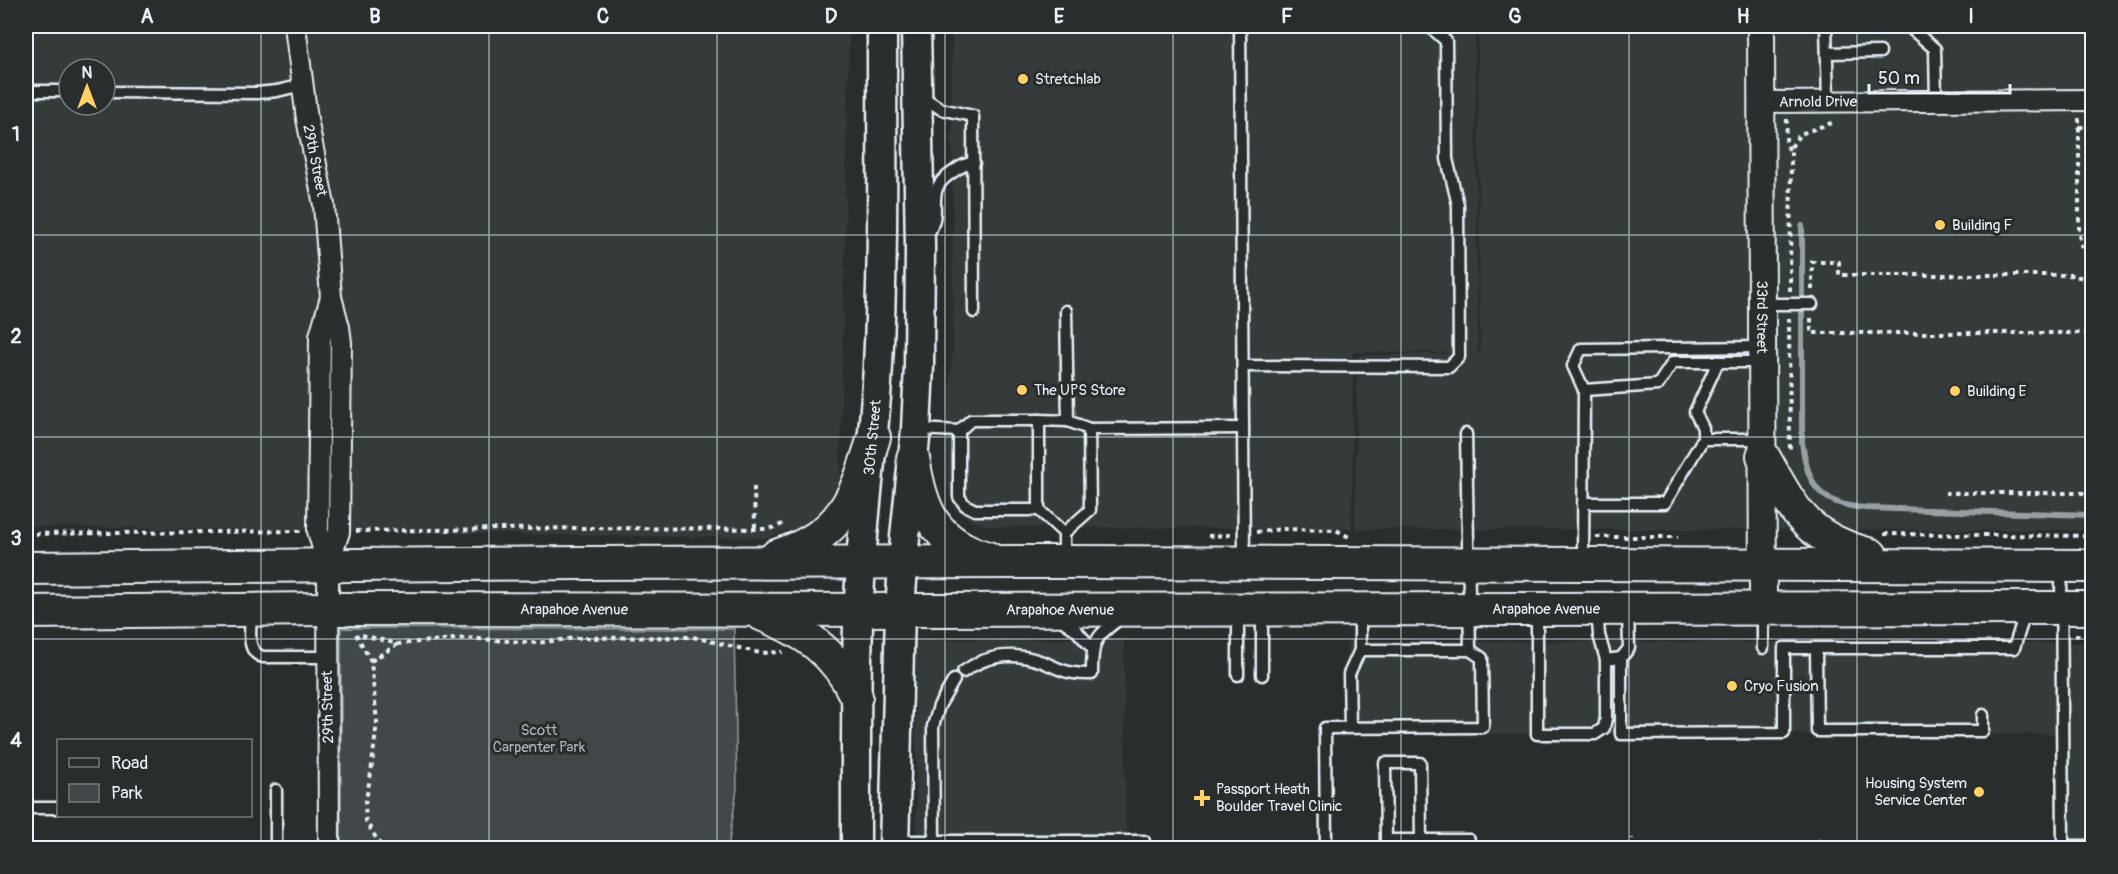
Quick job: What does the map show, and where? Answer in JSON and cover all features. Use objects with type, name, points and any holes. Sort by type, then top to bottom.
[{"type":"main road","points":[[862,26],[871,46],[882,86]]},
{"type":"main road","name":"30th Street","points":[[856,849],[858,610],[879,354],[882,26]]},
{"type":"main road","points":[[894,845],[900,610],[915,444],[920,322],[918,29]]},
{"type":"main road","points":[[745,562],[803,547],[832,525],[852,498],[874,436]]},
{"type":"main road","points":[[915,444],[921,498],[938,530],[952,542],[970,552],[1004,562]]},
{"type":"main road","points":[[1772,450],[1793,507],[1813,530],[1837,545],[1903,564]]},
{"type":"main road","points":[[26,568],[1004,562],[1064,547],[1244,549],[1468,564],[1583,550],[1763,564],[2092,566]]},
{"type":"main road","name":"Arapahoe Avenue","points":[[26,612],[327,609],[2092,608]]},
{"type":"main road","points":[[749,610],[792,627],[811,640],[839,667],[856,696]]},
{"type":"street","name":"29th Street","points":[[295,26],[302,85],[323,198],[331,297],[341,344],[339,532],[328,566],[329,849]]},
{"type":"street","name":"33rd Street","points":[[1761,26],[1762,354],[1772,450],[1763,564],[1763,608]]},
{"type":"street","name":"Arnold Drive","points":[[1761,102],[2092,100]]},
{"type":"street","name":"29th Street","points":[[328,566],[318,531],[320,336],[331,297]]},
{"type":"lane","points":[[1240,26],[1244,549]]},
{"type":"lane","points":[[1242,366],[1449,367],[1459,357],[1458,205],[1448,159],[1446,41],[1429,26]]},
{"type":"lane","points":[[1826,26],[1828,101]]},
{"type":"lane","points":[[1908,26],[1935,49],[1935,101]]},
{"type":"lane","points":[[1827,53],[1880,52]]},
{"type":"lane","points":[[117,92],[257,93],[302,85]]},
{"type":"lane","points":[[26,91],[57,91]]},
{"type":"lane","points":[[917,93],[941,109],[974,116],[974,312]]},
{"type":"lane","points":[[920,247],[933,226],[935,189],[944,178],[966,163],[974,163]]},
{"type":"lane","points":[[1761,304],[1812,304]]},
{"type":"lane","points":[[1066,311],[1068,421]]},
{"type":"lane","points":[[1583,550],[1584,390],[1573,366],[1581,349],[1762,354]]},
{"type":"lane","points":[[1584,390],[1658,386],[1673,362],[1718,362],[1762,354]]},
{"type":"lane","points":[[1583,503],[1665,503],[1702,439],[1703,428],[1695,412],[1718,362]]},
{"type":"lane","points":[[915,444],[959,430],[971,420],[1068,421],[1089,429],[1243,428]]},
{"type":"lane","points":[[1039,420],[1039,510],[1064,547],[1090,510],[1089,429]]},
{"type":"lane","points":[[959,430],[959,497],[965,505],[975,510],[1039,510]]},
{"type":"lane","points":[[1466,434],[1470,650]]},
{"type":"lane","points":[[1702,439],[1772,450]]},
{"type":"lane","points":[[2061,566],[2063,846],[2092,846]]},
{"type":"lane","points":[[1612,608],[1629,648],[1621,658],[1621,734],[1784,733],[1784,648],[2014,648],[2027,607]]},
{"type":"lane","points":[[1238,675],[1250,608]]},
{"type":"lane","points":[[1250,608],[1262,675]]},
{"type":"lane","points":[[1537,608],[1537,734],[1595,734],[1604,728],[1606,718],[1605,660],[1599,634],[1612,608]]},
{"type":"lane","points":[[1763,608],[1763,648]]},
{"type":"lane","points":[[934,841],[935,718],[959,676],[975,663],[986,658],[1004,656],[1022,656],[1068,672],[1092,674],[1092,648],[1104,630],[1133,609]]},
{"type":"lane","points":[[1350,729],[1349,674],[1360,650],[1360,609]]},
{"type":"lane","points":[[250,610],[251,650],[255,655],[327,657]]},
{"type":"lane","points":[[1047,610],[1075,629],[1092,648]]},
{"type":"lane","points":[[1816,649],[1817,731],[1983,731],[1983,715]]},
{"type":"lane","points":[[1326,849],[1325,729],[1483,727],[1482,658],[1470,650],[1360,650]]},
{"type":"lane","points":[[1605,660],[1621,658]]},
{"type":"lane","points":[[1421,840],[1420,763],[1385,763],[1386,840],[1421,840],[1469,840],[1469,849]]},
{"type":"lane","points":[[276,790],[276,849]]},
{"type":"lane","points":[[26,808],[57,808]]},
{"type":"lane","points":[[894,845],[934,841],[1144,841]]},
{"type":"path","points":[[1787,102],[1786,141],[1790,153]]},
{"type":"path","points":[[1789,291],[1790,153],[1793,142],[1800,134],[1843,118]]},
{"type":"path","points":[[2067,120],[2079,120],[2079,235],[2082,249],[2092,259]]},
{"type":"path","points":[[2079,127],[2092,127]]},
{"type":"path","points":[[1812,291],[1812,262],[1839,262],[1839,274],[2070,275],[2092,280]]},
{"type":"path","points":[[1772,450],[1788,439],[1789,316]]},
{"type":"path","points":[[1811,316],[1811,333],[2092,333]]},
{"type":"path","points":[[754,487],[755,529]]},
{"type":"path","points":[[1945,493],[2092,493]]},
{"type":"path","points":[[339,532],[578,528],[769,529],[789,522]]},
{"type":"path","points":[[1203,536],[1244,549],[1281,529],[1336,530],[1350,538],[1361,538]]},
{"type":"path","points":[[26,534],[318,531]]},
{"type":"path","points":[[1881,534],[2092,536]]},
{"type":"path","points":[[1583,550],[1688,537]]},
{"type":"path","points":[[382,849],[366,821],[365,804],[372,773],[377,722],[370,662],[356,634],[398,644],[466,638],[537,643],[576,638],[693,637],[760,653],[786,651]]},
{"type":"path","points":[[370,662],[398,644]]},
{"type":"path","points":[[1631,849],[1632,838]]},
{"type":"path","points":[[1727,839],[1727,849]]},
{"type":"path","points":[[1820,839],[1820,849]]},
{"type":"shaded area","points":[[26,26],[849,26],[840,477],[824,519],[766,538],[26,526]]},
{"type":"shaded area","points":[[952,26],[1475,26],[1478,353],[1480,353],[1478,26],[2092,26],[2092,530],[1355,529],[1357,356],[1472,353],[1353,352],[1352,529],[994,527],[970,520],[955,509],[946,479],[946,422],[953,350]]},
{"type":"shaded area","points":[[1124,639],[1126,848],[917,848],[915,640]]},
{"type":"shaded area","points":[[1347,641],[2092,643],[2092,848],[2059,848],[2058,734],[1348,734]]},
{"type":"green space","name":"Scott Carpenter Park","points":[[341,628],[734,629],[737,789],[728,848],[341,848]]},
{"type":"waterway","points":[[1802,226],[1802,442],[1808,471],[1818,490],[1837,502],[1865,508],[2092,515]]},
{"type":"place","name":"Stretchlab","points":[[1023,79]]},
{"type":"place","name":"Building F","points":[[1940,225]]},
{"type":"place","name":"The UPS Store","points":[[1022,390]]},
{"type":"place","name":"Building E","points":[[1955,391]]},
{"type":"place","name":"Cryo Fusion","points":[[1732,686]]},
{"type":"place","name":"Housing System Service Center","points":[[1979,792]]},
{"type":"place","name":"Passport Heath Boulder Travel Clinic","points":[[1202,798]]}]
